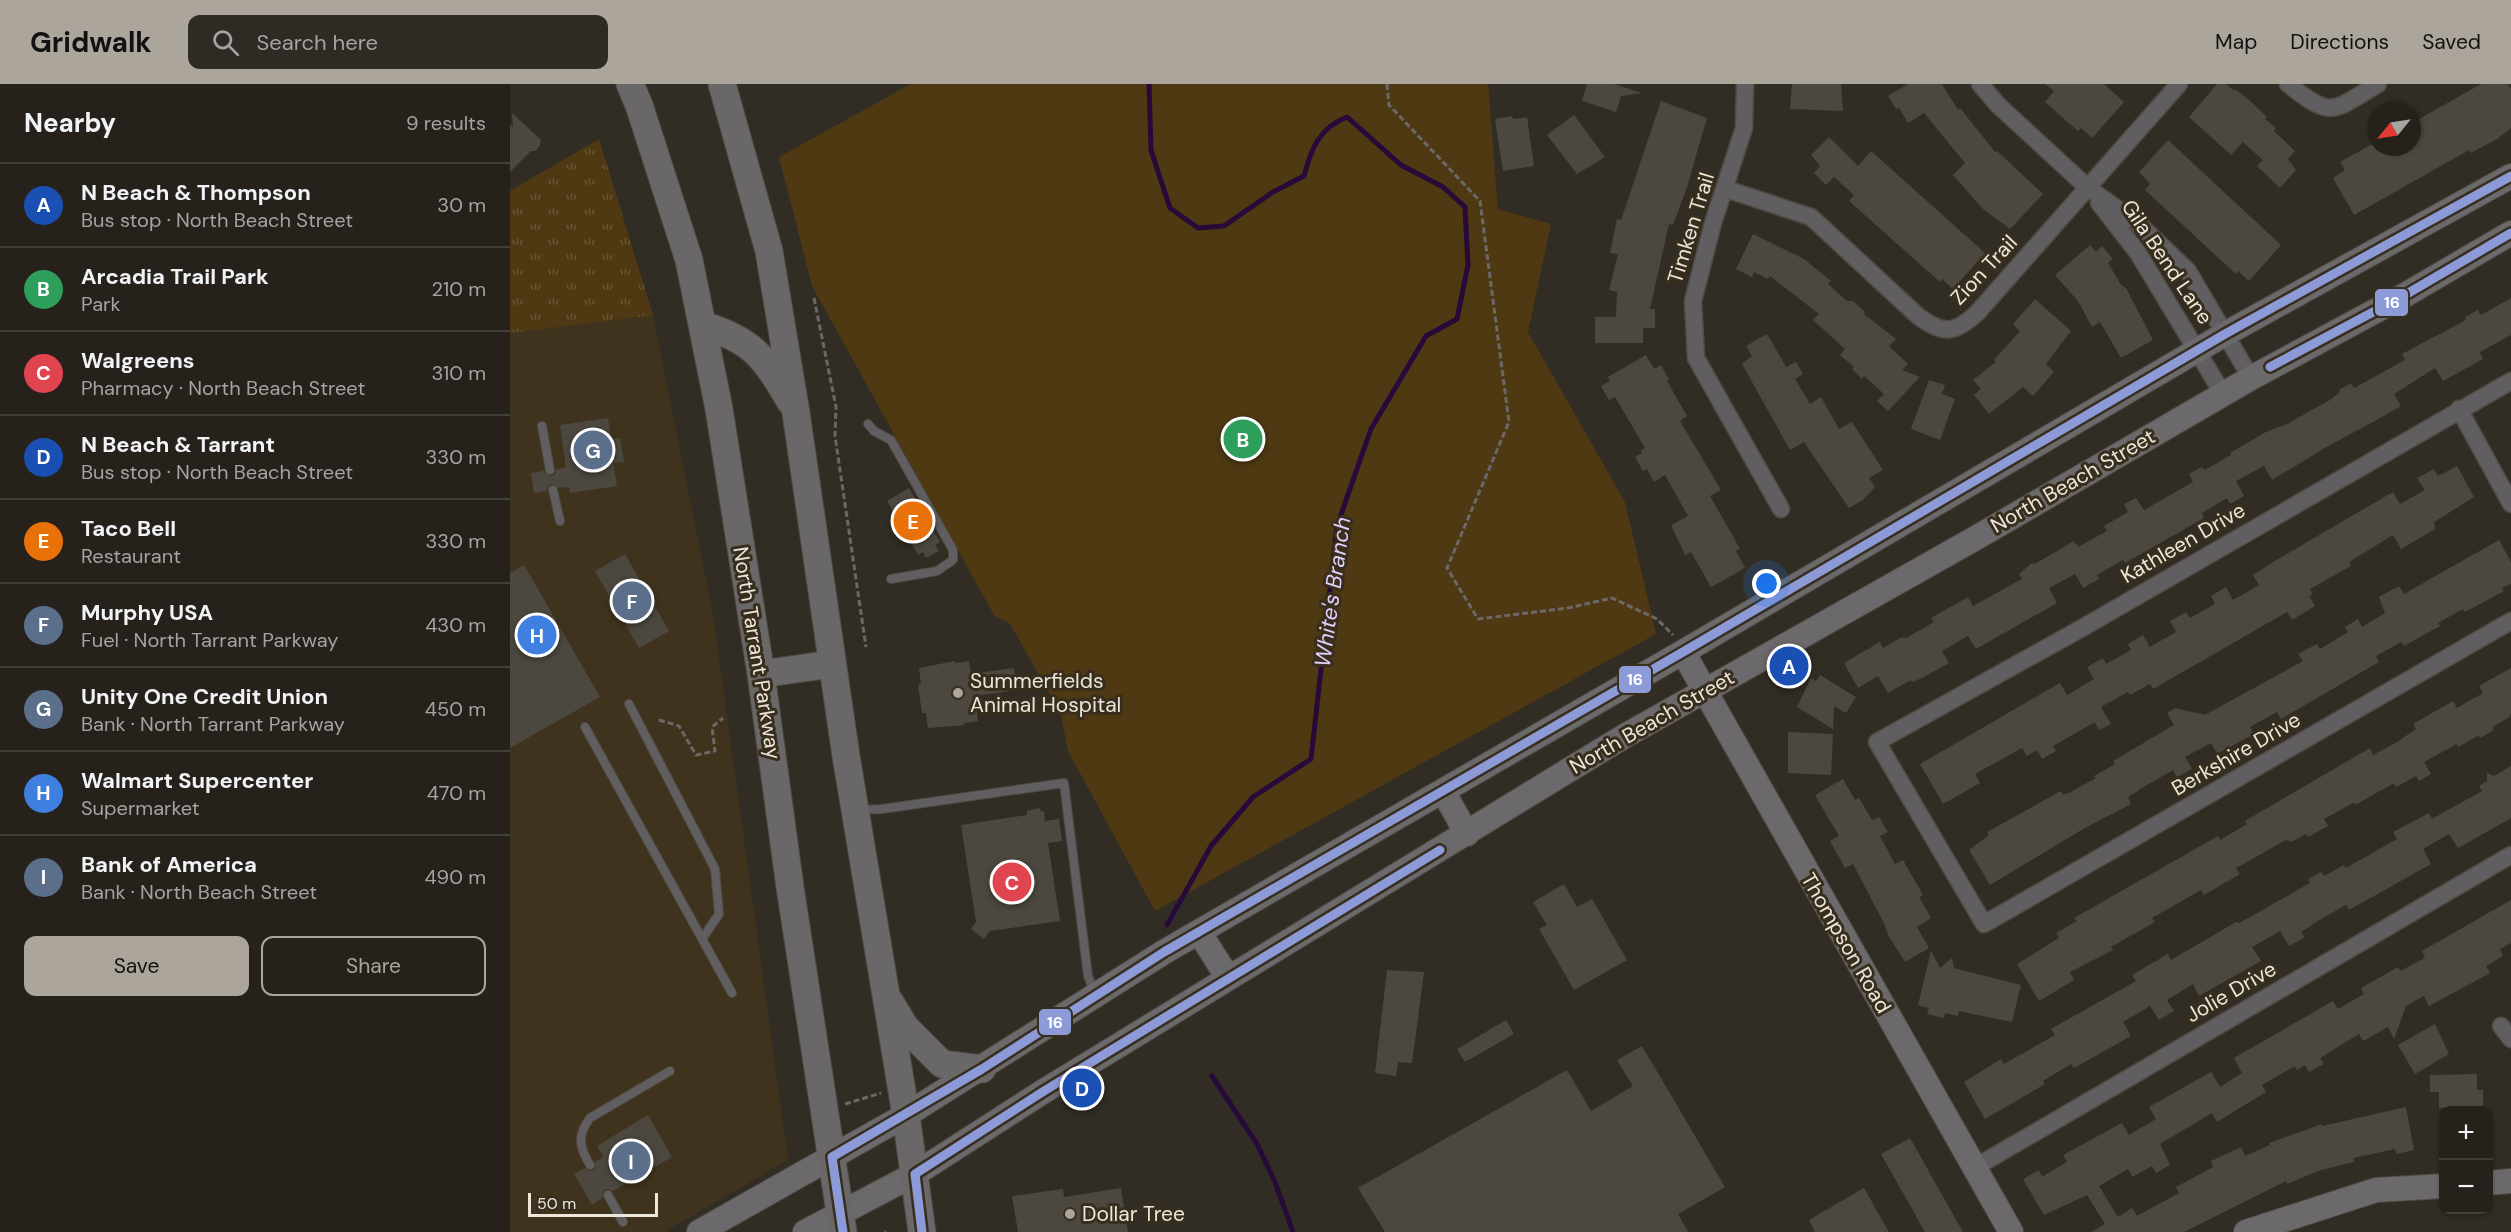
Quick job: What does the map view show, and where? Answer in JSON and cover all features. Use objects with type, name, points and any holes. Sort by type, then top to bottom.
[{"type":"main road","name":"North Tarrant Parkway","points":[[630,84],[689,260],[719,409],[761,674],[790,887],[842,1222]]},
{"type":"main road","points":[[722,84],[770,251],[855,811],[906,1115],[922,1232]]},
{"type":"main road","points":[[699,1232],[906,1115],[1199,932],[1443,791],[1678,644],[2225,334],[2511,176]]},
{"type":"main road","name":"North Beach Street","points":[[805,1232],[842,1222],[1044,1091],[1623,737],[1974,539],[2251,378],[2405,295],[2511,233]]},
{"type":"main road","points":[[702,325],[741,339],[768,366],[796,413]]},
{"type":"main road","name":"Thompson Road","points":[[1678,644],[2011,1232]]},
{"type":"main road","points":[[761,674],[832,664]]},
{"type":"main road","points":[[1443,791],[1467,834]]},
{"type":"main road","points":[[1199,932],[1228,978]]},
{"type":"main road","points":[[885,995],[905,1027],[942,1064],[982,1069]]},
{"type":"main road","points":[[2493,1183],[2511,1181]]},
{"type":"main road","points":[[2246,1232],[2376,1190],[2439,1186]]},
{"type":"street","name":"Timken Trail","points":[[1745,84],[1744,128],[1692,301],[1696,358],[1781,509]]},
{"type":"street","name":"Gila Bend Lane","points":[[1980,84],[1998,105],[2088,188],[2140,225],[2188,272],[2251,378]]},
{"type":"street","name":"Zion Trail","points":[[1726,189],[1811,217],[1918,316],[1933,328],[1951,330],[1966,324],[1978,312],[2179,84]]},
{"type":"street","points":[[2288,84],[2319,107],[2330,109],[2340,106],[2378,84]]},
{"type":"street","name":"Gila Bend Lane","points":[[2088,188],[2138,253],[2199,350],[2223,394]]},
{"type":"street","name":"Kathleen Drive","points":[[1984,924],[1877,742],[2082,628],[2511,381]]},
{"type":"street","points":[[2459,409],[2511,504]]},
{"type":"street","name":"Berkshire Drive","points":[[1984,924],[2511,621]]},
{"type":"street","name":"Jolie Drive","points":[[1974,1168],[2511,855]]},
{"type":"lane","points":[[868,424],[874,431],[891,440],[953,550],[953,560],[937,571],[891,579]]},
{"type":"lane","points":[[542,426],[550,470]]},
{"type":"lane","points":[[553,489],[560,521]]},
{"type":"lane","points":[[629,704],[715,869],[719,914],[702,939]]},
{"type":"lane","points":[[585,728],[732,993]]},
{"type":"lane","points":[[855,811],[1064,783],[1088,976],[1095,996]]},
{"type":"lane","points":[[590,1165],[583,1153],[581,1130],[590,1118],[670,1071]]},
{"type":"lane","points":[[608,1195],[623,1222]]},
{"type":"path","points":[[1387,84],[1389,105],[1480,201],[1509,422],[1447,568],[1478,619],[1568,608],[1612,598],[1657,619],[1678,644]]},
{"type":"path","points":[[814,298],[836,408],[835,436],[866,647]]},
{"type":"path","points":[[659,720],[679,726],[696,755],[715,751],[712,727],[723,718]]},
{"type":"path","points":[[845,1104],[885,1091]]},
{"type":"shaded area","points":[[653,315],[713,614],[788,1160],[664,1232],[510,1232],[510,329]]},
{"type":"green space","points":[[911,84],[1488,84],[1498,209],[1551,224],[1528,332],[1625,502],[1656,634],[1155,911],[1068,751],[1061,714],[1010,624],[994,615],[812,286],[779,157]]},
{"type":"green space","points":[[599,139],[653,315],[510,333],[510,191]]},
{"type":"building","points":[[1587,84],[1614,84],[1642,93],[1621,96],[1616,112],[1582,101]]},
{"type":"building","points":[[1792,84],[1841,84],[1843,111],[1790,109]]},
{"type":"building","points":[[1908,84],[1942,84],[1958,110],[1960,108],[1995,152],[1997,151],[2043,194],[2010,229],[1983,209],[1953,175],[1965,163],[1924,113],[1908,123],[1899,108],[1896,109],[1888,96]]},
{"type":"building","points":[[2045,84],[2104,84],[2124,102],[2092,138],[2081,128],[2078,131],[2045,102],[2054,91]]},
{"type":"building","points":[[2217,84],[2226,84],[2248,99],[2276,128],[2274,131],[2295,151],[2288,159],[2296,170],[2280,188],[2257,166],[2263,160],[2243,142],[2231,155],[2189,117]]},
{"type":"building","points":[[2481,84],[2508,84],[2511,89],[2511,128],[2497,139],[2471,153],[2469,150],[2354,215],[2333,178],[2345,170],[2340,162],[2367,147],[2367,156],[2421,156],[2421,118]]},
{"type":"building","points":[[1661,101],[1707,118],[1687,187],[1673,225],[1669,224],[1650,309],[1655,309],[1655,328],[1643,328],[1643,343],[1595,343],[1595,317],[1616,317],[1617,292],[1609,290],[1618,254],[1610,253],[1617,219],[1621,220]]},
{"type":"building","points":[[512,113],[541,140],[536,151],[531,151],[510,172],[510,124],[513,127]]},
{"type":"building","points":[[1574,115],[1605,157],[1577,174],[1547,135]]},
{"type":"building","points":[[1512,116],[1513,119],[1527,117],[1534,166],[1503,171],[1495,119]]},
{"type":"building","points":[[1829,137],[1858,166],[1871,151],[1985,253],[1953,289],[1942,279],[1940,282],[1849,201],[1854,195],[1834,177],[1826,185],[1814,173],[1820,166],[1811,155]]},
{"type":"building","points":[[2168,140],[2281,245],[2249,281],[2238,271],[2236,274],[2145,190],[2150,184],[2139,172]]},
{"type":"building","points":[[1753,234],[1804,259],[1831,281],[1828,284],[1847,301],[1853,301],[1865,312],[1864,314],[1896,339],[1889,346],[1908,364],[1902,370],[1920,377],[1888,411],[1877,401],[1884,394],[1864,376],[1862,379],[1852,369],[1854,367],[1840,355],[1845,349],[1813,320],[1819,314],[1770,276],[1768,279],[1754,272],[1752,277],[1736,269]]},
{"type":"building","points":[[2090,245],[2096,252],[2102,246],[2113,259],[2108,263],[2121,285],[2126,288],[2153,340],[2121,358],[2100,322],[2092,327],[2078,301],[2055,275]]},
{"type":"building","points":[[2511,298],[2511,335],[2480,352],[2483,359],[2443,381],[2435,368],[2394,394],[2401,406],[2272,480],[2264,466],[2236,481],[2244,496],[2230,504],[2227,498],[2202,513],[2204,518],[2125,563],[2123,560],[2097,575],[2099,579],[2083,588],[2075,574],[2049,588],[2057,603],[1976,649],[1968,636],[1942,651],[1949,663],[1922,678],[1912,682],[1911,680],[1888,693],[1878,676],[1858,688],[1844,663],[1880,642],[1883,648],[1902,637],[1906,638],[1934,622],[1931,618],[1968,597],[1973,606],[2022,579],[2019,574],[2032,563],[2035,564],[2074,541],[2078,547],[2107,531],[2104,526],[2128,512],[2124,504],[2136,498],[2144,510],[2193,482],[2189,474],[2202,467],[2205,470],[2266,432],[2287,424],[2330,400],[2340,392],[2339,390],[2351,383],[2354,388],[2405,360],[2402,354],[2466,320],[2465,317],[2478,310],[2481,315]]},
{"type":"building","points":[[2035,299],[2071,331],[2046,364],[2054,372],[2033,396],[2023,387],[1989,414],[1974,395],[1981,389],[1973,380],[1996,362],[1994,360],[2020,331],[2013,324]]},
{"type":"building","points":[[1767,334],[1786,367],[1796,362],[1803,374],[1795,379],[1810,404],[1821,397],[1839,429],[1852,422],[1883,470],[1869,478],[1875,487],[1863,500],[1849,508],[1804,442],[1790,450],[1742,364],[1752,356],[1746,346]]},
{"type":"building","points":[[1646,355],[1654,369],[1661,365],[1669,380],[1667,381],[1687,416],[1680,421],[1721,490],[1710,496],[1740,549],[1736,551],[1745,568],[1711,587],[1691,552],[1685,555],[1671,525],[1688,516],[1665,475],[1654,482],[1647,469],[1643,471],[1635,457],[1645,448],[1615,397],[1609,400],[1601,386],[1610,381],[1608,377]]},
{"type":"building","points":[[1929,380],[1945,385],[1942,394],[1955,399],[1940,440],[1911,429]]},
{"type":"building","points":[[608,418],[611,439],[620,438],[624,462],[613,463],[617,486],[570,493],[569,487],[559,488],[552,484],[548,486],[547,491],[534,493],[531,473],[544,471],[551,476],[555,474],[556,469],[566,468],[560,425]]},
{"type":"building","points":[[2457,466],[2474,497],[2434,522],[2435,529],[2401,549],[2393,535],[2349,562],[2351,566],[2310,589],[2313,594],[2309,596],[2315,606],[2292,620],[2287,612],[2153,689],[2150,684],[2130,695],[2128,692],[2101,707],[2111,724],[2099,730],[2095,722],[2053,746],[2056,751],[2042,759],[2037,750],[2027,756],[2022,748],[1975,774],[1980,783],[1943,804],[1920,764],[2060,683],[2067,695],[2094,679],[2087,667],[2103,658],[2106,664],[2131,650],[2128,644],[2143,635],[2150,647],[2176,632],[2170,621],[2186,612],[2190,618],[2215,604],[2211,596],[2226,587],[2233,600],[2259,585],[2253,575],[2273,562],[2393,492],[2400,504],[2425,490],[2417,478],[2434,469],[2438,476]]},
{"type":"building","points":[[909,488],[940,542],[935,545],[939,551],[926,558],[923,552],[918,555],[887,501]]},
{"type":"building","points":[[2499,540],[2511,562],[2511,584],[2502,588],[2504,591],[2465,612],[2463,609],[2438,623],[2440,626],[2404,646],[2401,642],[2376,656],[2379,662],[2281,719],[2277,712],[2250,727],[2254,734],[2217,754],[2211,743],[2185,757],[2192,769],[2177,777],[2173,770],[2138,790],[2128,797],[2131,804],[2083,829],[1990,885],[1969,850],[1989,835],[1987,832],[2061,791],[2063,795],[2067,794],[2096,778],[2094,776],[2115,764],[2113,761],[2174,725],[2167,713],[2175,708],[2205,715],[2303,661],[2298,654],[2317,644],[2320,649],[2348,632],[2345,627],[2358,619],[2362,627],[2385,613],[2379,597],[2399,586],[2404,594]]},
{"type":"building","points":[[625,554],[669,631],[639,648],[595,571]]},
{"type":"building","points":[[524,565],[600,697],[510,748],[510,573]]},
{"type":"building","name":"Summerfields Animal Hospital","points":[[955,661],[955,663],[969,661],[971,674],[1014,668],[1017,690],[975,696],[978,721],[964,723],[964,725],[928,728],[926,713],[922,713],[918,685],[921,684],[919,668]]},
{"type":"building","points":[[2511,668],[2510,717],[2492,727],[2494,730],[2480,738],[2479,735],[2458,747],[2457,744],[2424,762],[2431,774],[2419,781],[2416,776],[2396,787],[2394,783],[2357,804],[2353,803],[2324,819],[2328,826],[2308,837],[2306,834],[2291,842],[2286,840],[2236,868],[2240,874],[2204,895],[2201,890],[2152,918],[2155,922],[2111,947],[2113,950],[2070,972],[2074,980],[2039,1001],[2017,964],[2059,938],[2056,933],[2077,921],[2074,918],[2218,836],[2220,840],[2247,824],[2245,821],[2370,748],[2373,755],[2397,742],[2416,729],[2413,724],[2453,701],[2457,708],[2483,693],[2479,686]]},
{"type":"building","points":[[1820,675],[1856,697],[1846,713],[1834,706],[1833,729],[1797,707],[1811,678],[1816,681]]},
{"type":"building","points":[[1788,732],[1833,734],[1831,775],[1788,773]]},
{"type":"building","points":[[2511,766],[2511,818],[2458,848],[2449,834],[2423,849],[2431,864],[2349,910],[2346,905],[2321,919],[2301,932],[2305,937],[2289,946],[2280,931],[2252,947],[2261,961],[2199,996],[2193,984],[2167,1000],[2174,1011],[2159,1020],[2150,1006],[2123,1022],[2131,1036],[2074,1068],[2071,1064],[2043,1081],[2045,1084],[1985,1119],[1964,1082],[2001,1059],[2004,1064],[2055,1035],[2051,1029],[2136,981],[2132,975],[2168,954],[2171,960],[2310,883],[2308,879],[2321,872],[2324,876],[2344,865],[2346,868],[2397,839],[2393,832],[2429,813],[2432,819],[2482,791],[2479,786],[2487,781],[2487,773],[2494,776]]},
{"type":"building","points":[[1843,779],[1855,800],[1859,798],[1872,820],[1879,817],[1888,832],[1880,836],[1895,864],[1903,860],[1923,895],[1919,897],[1931,918],[1917,927],[1929,948],[1905,962],[1888,935],[1853,864],[1845,868],[1830,841],[1839,836],[1815,795]]},
{"type":"building","points":[[1040,808],[1041,812],[1044,811],[1045,821],[1059,819],[1062,841],[1048,843],[1060,921],[990,931],[984,939],[971,929],[976,922],[961,825],[1027,815],[1027,811]]},
{"type":"building","points":[[1564,884],[1577,907],[1592,899],[1627,960],[1574,990],[1539,929],[1547,925],[1533,902]]},
{"type":"building","points":[[2511,900],[2511,943],[2500,949],[2503,956],[2486,966],[2490,973],[2429,1006],[2424,996],[2406,1006],[2394,1039],[2388,1027],[2363,1041],[2359,1034],[2320,1058],[2324,1064],[2309,1072],[2305,1065],[2297,1070],[2295,1066],[2262,1085],[2266,1092],[2217,1122],[2212,1113],[2160,1144],[2170,1165],[2156,1173],[2152,1166],[2132,1177],[2128,1169],[2099,1186],[2118,1217],[2132,1208],[2137,1216],[2179,1193],[2176,1187],[2213,1167],[2211,1161],[2241,1147],[2245,1156],[2270,1145],[2269,1143],[2322,1124],[2322,1126],[2406,1107],[2414,1150],[2396,1154],[2395,1149],[2353,1158],[2354,1162],[2318,1171],[2287,1184],[2286,1181],[2184,1232],[2091,1232],[2105,1224],[2087,1195],[2044,1215],[2023,1179],[2039,1170],[2042,1177],[2067,1162],[2063,1155],[2122,1123],[2129,1135],[2156,1119],[2149,1107],[2211,1072],[2220,1087],[2242,1073],[2234,1058],[2333,1001],[2338,1009],[2364,994],[2361,988],[2398,967],[2400,971],[2425,958],[2422,951]]},
{"type":"building","points":[[1931,951],[1940,968],[1952,958],[1954,968],[2021,985],[2012,1022],[1959,1011],[1958,1016],[1945,1013],[1944,1018],[1927,1014],[1929,1008],[1918,1005]]},
{"type":"building","points":[[1387,970],[1424,972],[1412,1063],[1398,1062],[1396,1076],[1375,1073]]},
{"type":"building","points":[[1506,1020],[1514,1034],[1465,1062],[1457,1049]]},
{"type":"building","points":[[2435,1024],[2449,1054],[2415,1074],[2398,1045]]},
{"type":"building","points":[[1642,1046],[1725,1187],[1678,1214],[1688,1232],[1385,1232],[1358,1188],[1567,1070],[1591,1111],[1633,1086],[1617,1060]]},
{"type":"building","points":[[2477,1074],[2477,1090],[2483,1090],[2483,1106],[2439,1106],[2439,1092],[2430,1092],[2430,1075]]},
{"type":"building","points":[[648,1115],[672,1157],[613,1191],[604,1190],[602,1198],[592,1205],[574,1174],[584,1168],[589,1171],[594,1170],[595,1162],[604,1157],[597,1146]]},
{"type":"building","points":[[1910,1138],[1963,1232],[1925,1232],[1881,1154]]},
{"type":"building","name":"Dollar Tree","points":[[1121,1188],[1128,1232],[1018,1232],[1012,1196],[1063,1189],[1064,1197]]},
{"type":"building","points":[[1864,1188],[1889,1232],[1815,1232],[1809,1220]]},
{"type":"waterway","name":"White's Branch","points":[[1149,84],[1151,150],[1170,208],[1198,228],[1224,226],[1273,192],[1304,176],[1313,148],[1323,133],[1347,117],[1401,165],[1443,187],[1465,207],[1468,265],[1457,319],[1426,336],[1371,429],[1337,526],[1311,759],[1253,797],[1211,846],[1167,925]]},
{"type":"waterway","name":"White's Branch","points":[[1212,1076],[1257,1144],[1275,1182],[1293,1232]]},
{"type":"transit line","name":"16","points":[[843,1232],[832,1157],[982,1069],[1164,952],[1683,652],[2225,334],[2511,176]]},
{"type":"transit line","name":"16","points":[[2270,367],[2405,295],[2511,233]]},
{"type":"transit line","name":"16","points":[[922,1232],[915,1174],[1044,1091],[1440,850]]},
{"type":"place","name":"Arcadia Trail Park","points":[[1243,439]]},
{"type":"place","name":"Unity One Credit Union","points":[[593,450]]},
{"type":"place","name":"Taco Bell","points":[[913,521]]},
{"type":"place","name":"Murphy USA","points":[[632,601]]},
{"type":"place","name":"Walmart Supercenter","points":[[537,635]]},
{"type":"place","name":"N Beach & Thompson","points":[[1789,666]]},
{"type":"place","name":"Summerfields Animal Hospital","points":[[958,693]]},
{"type":"place","name":"Walgreens","points":[[1012,882]]},
{"type":"place","name":"N Beach & Tarrant","points":[[1082,1088]]},
{"type":"place","name":"Bank of America","points":[[631,1161]]},
{"type":"place","name":"Dollar Tree","points":[[1070,1214]]}]
